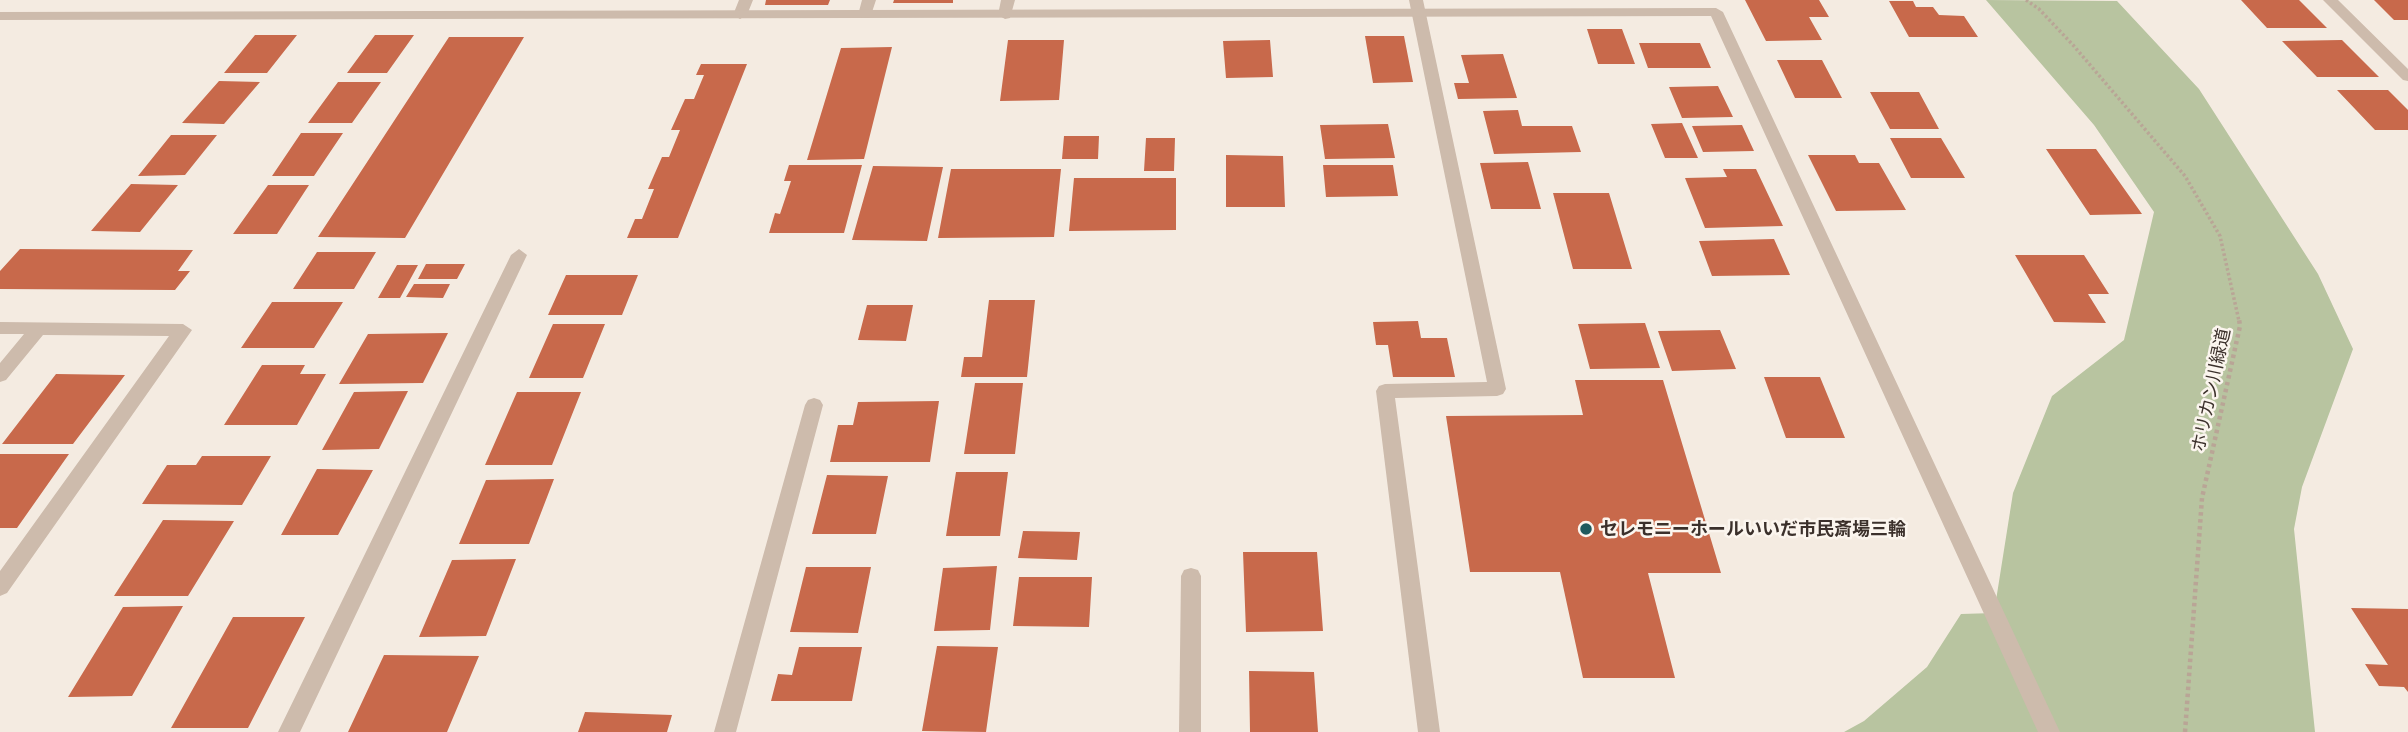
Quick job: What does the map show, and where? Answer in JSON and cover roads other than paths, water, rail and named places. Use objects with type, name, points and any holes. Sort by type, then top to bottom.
[{"type":"street","points":[[740,15],[746,0]]},
{"type":"street","points":[[2330,0],[2408,77]]},
{"type":"street","points":[[0,16],[740,15],[867,7],[1417,6],[1716,12],[2049,732]]},
{"type":"street","points":[[1417,6],[1497,389],[1385,391],[1429,732]]},
{"type":"street","points":[[289,732],[519,256]]},
{"type":"street","points":[[0,328],[183,330],[0,587]]},
{"type":"street","points":[[0,375],[38,328]]},
{"type":"street","points":[[725,732],[814,405]]},
{"type":"street","points":[[1190,732],[1191,576]]},
{"type":"place","name":"セレモニーホールいいだ市民斎場三輪","points":[[1586,529]]}]
